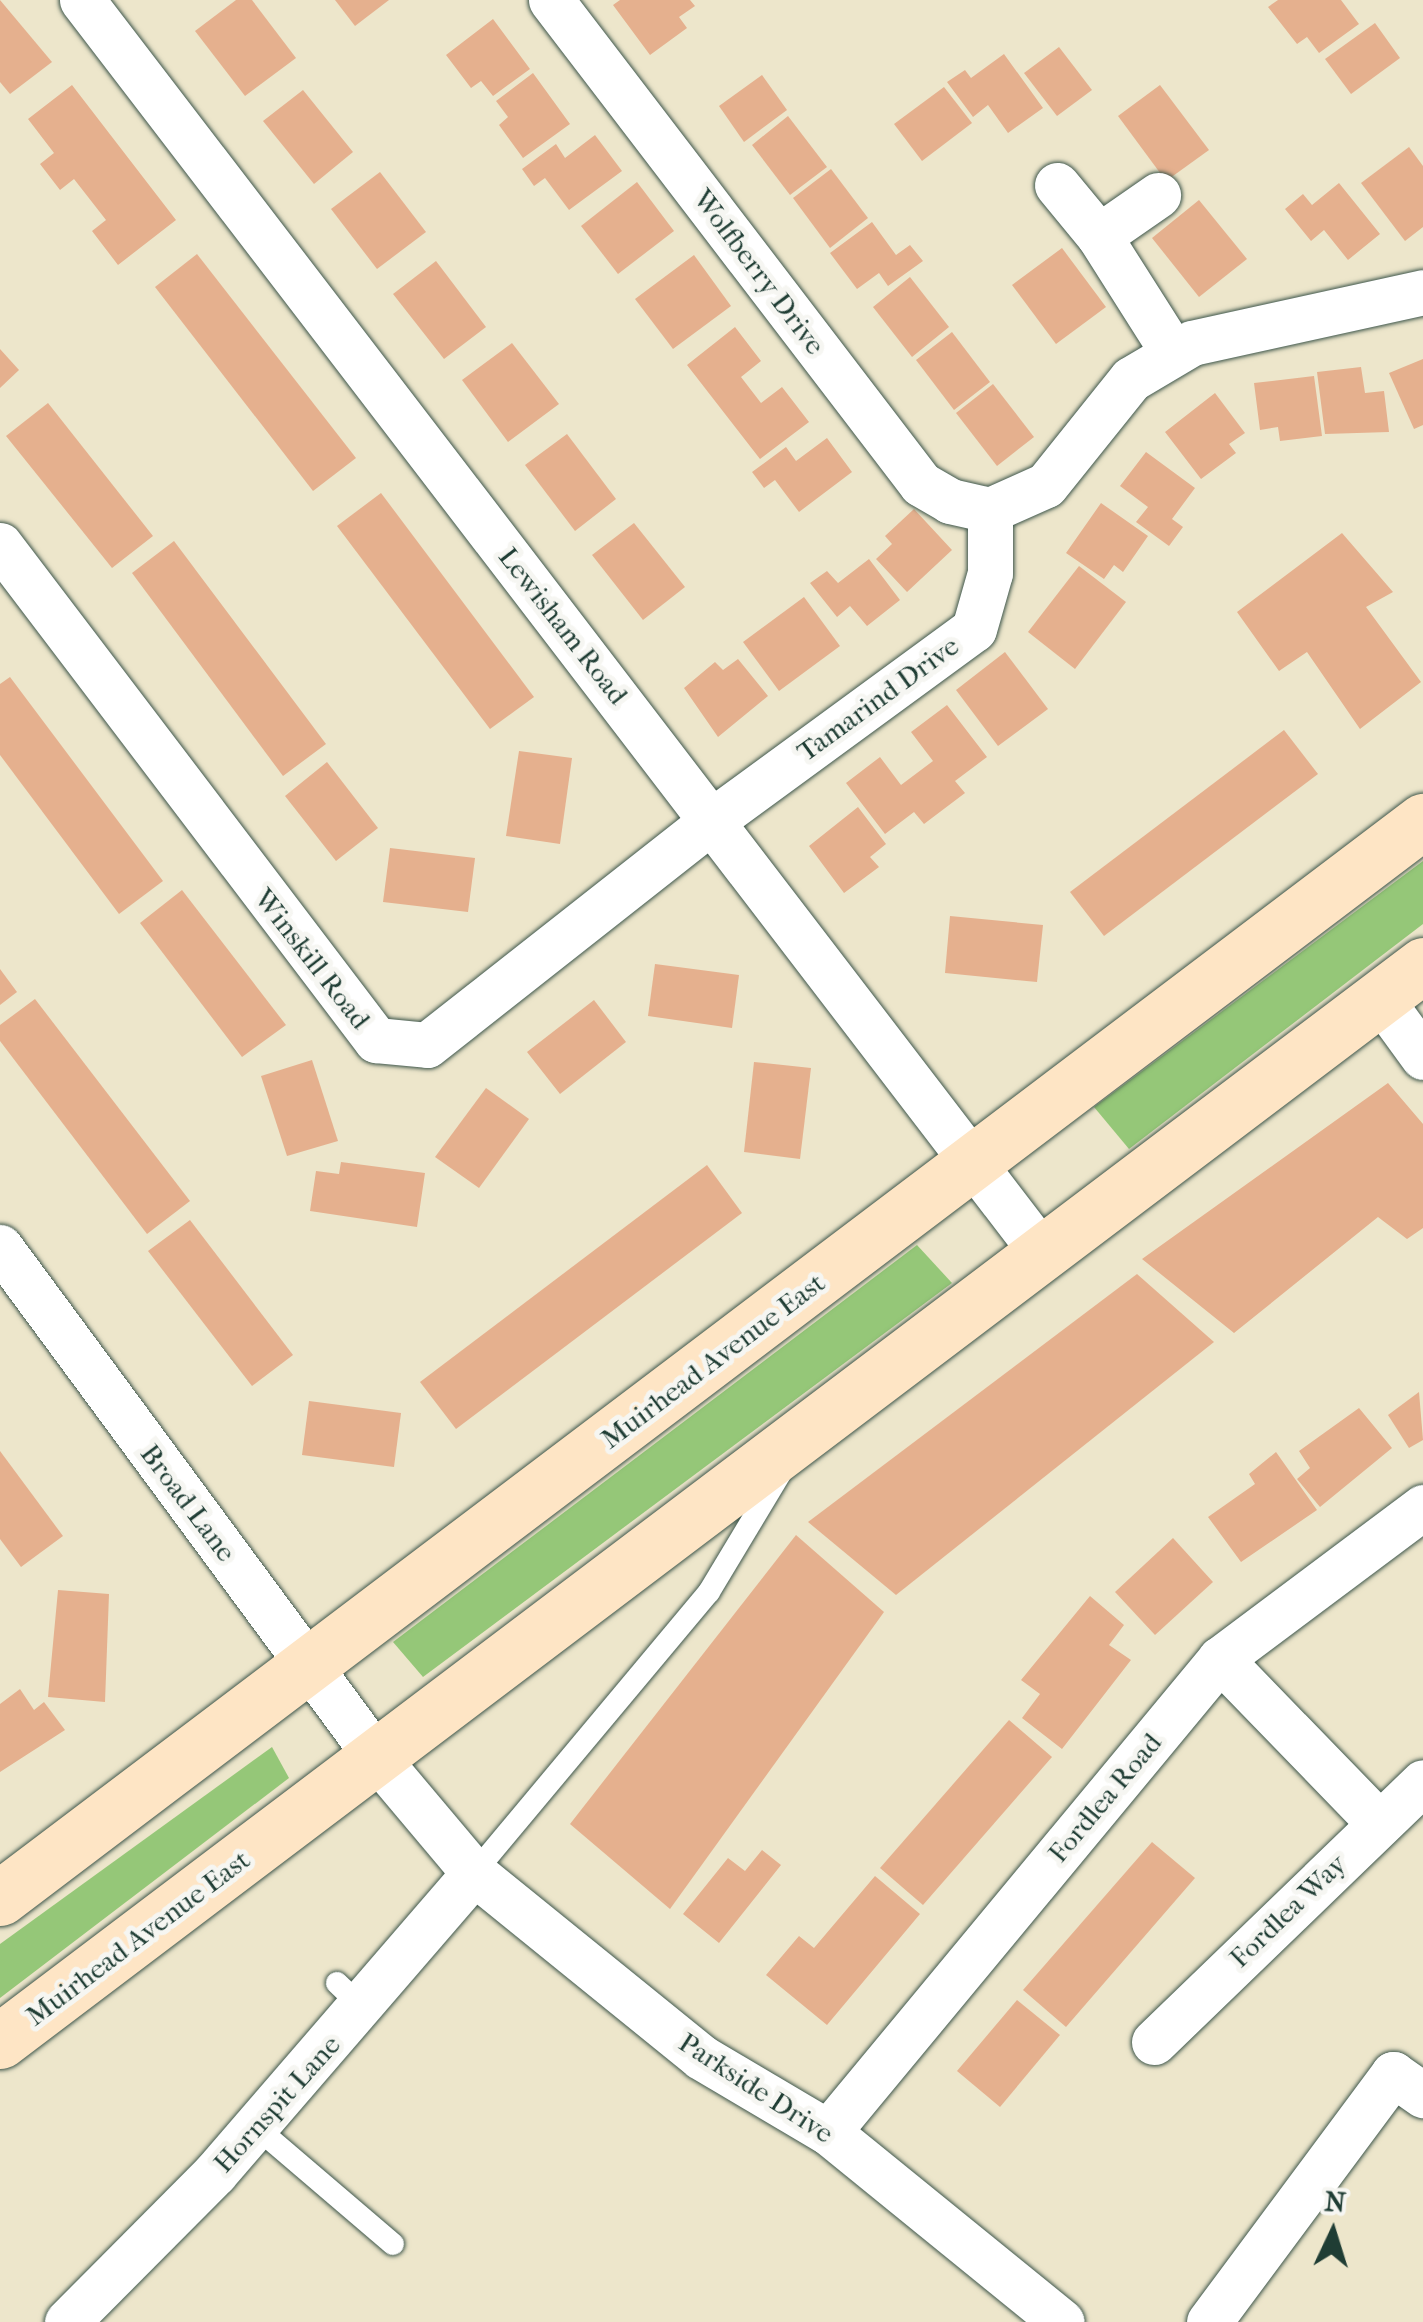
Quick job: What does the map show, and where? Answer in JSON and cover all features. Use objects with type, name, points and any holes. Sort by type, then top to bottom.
[{"type":"street","name":"Lewisham Road","points":[[82,0],[1044,1254]]},
{"type":"street","name":"Wolfberry Drive","points":[[551,0],[921,484],[950,501],[990,510]]},
{"type":"street","points":[[1057,184],[1099,236],[1172,351]]},
{"type":"street","points":[[1099,236],[1158,194]]},
{"type":"street","points":[[990,510],[1046,486],[1131,379],[1172,351],[1423,292]]},
{"type":"street","name":"Tamarind Drive","points":[[712,820],[974,628],[990,573],[990,510]]},
{"type":"street","name":"Winskill Road","points":[[0,545],[376,1040],[427,1044],[712,820]]},
{"type":"street","name":"Muirhead Avenue East","points":[[0,1898],[1423,821]]},
{"type":"street","name":"Muirhead Avenue East","points":[[0,2042],[1423,965]]},
{"type":"street","points":[[1380,998],[1423,1057]]},
{"type":"street","name":"Broad Lane","points":[[0,1246],[377,1758]]},
{"type":"street","name":"Fordlea Road","points":[[828,2132],[1220,1659],[1423,1507]]},
{"type":"street","points":[[1220,1659],[1378,1822]]},
{"type":"street","name":"Parkside Drive","points":[[377,1758],[474,1873],[701,2057],[828,2132],[1062,2322]]},
{"type":"street","name":"Fordlea Way","points":[[1154,2042],[1423,1782]]},
{"type":"street","name":"Hornspit Lane","points":[[67,2322],[256,2127],[350,1995],[474,1873]]},
{"type":"street","points":[[1209,2322],[1393,2074],[1423,2095]]},
{"type":"lane","points":[[474,1873],[709,1592],[800,1439]]},
{"type":"lane","points":[[256,2127],[393,2244]]},
{"type":"green space","points":[[1423,861],[1423,924],[1129,1149],[1094,1107]]},
{"type":"green space","points":[[917,1245],[952,1283],[423,1677],[393,1642]]},
{"type":"green space","points":[[272,1747],[289,1778],[0,1998],[0,1944]]},
{"type":"building","points":[[0,0],[52,62],[10,94],[0,82]]},
{"type":"building","points":[[236,0],[252,0],[296,58],[245,96],[195,31]]},
{"type":"building","points":[[335,0],[389,0],[355,26]]},
{"type":"building","points":[[620,0],[690,0],[695,6],[679,17],[687,28],[650,55],[613,5]]},
{"type":"building","points":[[1278,0],[1341,0],[1359,24],[1319,53],[1307,37],[1297,44],[1268,7]]},
{"type":"building","points":[[493,19],[530,69],[493,96],[481,81],[471,88],[446,55]]},
{"type":"building","points":[[1375,23],[1400,58],[1351,94],[1325,59]]},
{"type":"building","points":[[1059,47],[1092,90],[1057,116],[1024,73]]},
{"type":"building","points":[[1004,54],[1043,108],[1008,133],[988,105],[973,117],[947,82],[965,70],[971,78]]},
{"type":"building","points":[[533,73],[570,124],[523,158],[499,125],[508,117],[496,101]]},
{"type":"building","points":[[762,75],[787,110],[744,142],[719,106]]},
{"type":"building","points":[[72,85],[176,220],[118,265],[92,231],[106,220],[74,179],[60,190],[40,164],[54,153],[28,119]]},
{"type":"building","points":[[1160,85],[1209,150],[1166,181],[1118,116]]},
{"type":"building","points":[[944,87],[972,123],[922,161],[894,124]]},
{"type":"building","points":[[303,90],[353,152],[314,184],[263,121]]},
{"type":"building","points":[[788,116],[827,167],[790,195],[752,145]]},
{"type":"building","points":[[595,135],[622,171],[569,210],[545,178],[534,186],[522,169],[556,144],[565,158]]},
{"type":"building","points":[[1409,147],[1423,166],[1423,227],[1405,241],[1361,183]]},
{"type":"building","points":[[831,169],[868,218],[830,248],[793,198]]},
{"type":"building","points":[[380,172],[426,232],[377,269],[331,209]]},
{"type":"building","points":[[637,182],[674,231],[618,274],[581,226]]},
{"type":"building","points":[[1339,183],[1380,234],[1348,260],[1324,230],[1311,241],[1285,209],[1303,194],[1312,205]]},
{"type":"building","points":[[1199,200],[1247,259],[1199,297],[1152,238]]},
{"type":"building","points":[[872,222],[896,255],[910,245],[923,261],[888,286],[879,273],[857,289],[830,253]]},
{"type":"building","points":[[1062,248],[1106,307],[1056,344],[1012,285]]},
{"type":"building","points":[[197,254],[356,458],[313,491],[155,287]]},
{"type":"building","points":[[694,255],[731,306],[673,349],[635,299]]},
{"type":"building","points":[[436,261],[486,327],[444,359],[393,294]]},
{"type":"building","points":[[910,277],[949,327],[912,357],[873,307]]},
{"type":"building","points":[[735,327],[761,361],[741,377],[761,403],[782,387],[809,422],[760,459],[687,365]]},
{"type":"building","points":[[952,332],[990,382],[954,410],[916,360]]},
{"type":"building","points":[[512,343],[559,404],[508,442],[462,380]]},
{"type":"building","points":[[0,349],[19,370],[0,388]]},
{"type":"building","points":[[1423,359],[1423,425],[1414,429],[1389,373]]},
{"type":"building","points":[[1361,367],[1365,393],[1384,391],[1389,432],[1325,434],[1317,372]]},
{"type":"building","points":[[1314,376],[1322,436],[1280,441],[1278,427],[1260,430],[1254,383]]},
{"type":"building","points":[[993,384],[1034,437],[997,466],[956,413]]},
{"type":"building","points":[[1215,393],[1245,433],[1229,444],[1236,453],[1201,479],[1165,432]]},
{"type":"building","points":[[48,403],[153,536],[112,568],[6,436]]},
{"type":"building","points":[[567,434],[616,499],[575,531],[525,465]]},
{"type":"building","points":[[827,438],[852,472],[799,512],[775,480],[764,488],[752,472],[786,447],[796,461]]},
{"type":"building","points":[[1146,452],[1195,488],[1172,519],[1183,527],[1169,546],[1136,522],[1148,507],[1120,486]]},
{"type":"building","points":[[381,493],[534,697],[490,729],[337,526]]},
{"type":"building","points":[[1101,503],[1148,536],[1123,572],[1114,565],[1104,579],[1066,553]]},
{"type":"building","points":[[914,509],[952,550],[907,592],[876,559],[892,544],[885,536]]},
{"type":"building","points":[[634,523],[685,587],[643,620],[592,555]]},
{"type":"building","points":[[1342,533],[1393,592],[1366,607],[1421,682],[1360,729],[1307,652],[1279,671],[1237,612]]},
{"type":"building","points":[[174,541],[326,744],[283,776],[132,573]]},
{"type":"building","points":[[869,559],[900,600],[867,626],[850,606],[837,617],[810,583],[827,571],[838,583]]},
{"type":"building","points":[[1079,566],[1126,602],[1075,669],[1028,632]]},
{"type":"building","points":[[804,597],[840,646],[779,691],[743,642]]},
{"type":"building","points":[[1005,652],[1048,709],[998,746],[956,690]]},
{"type":"building","points":[[738,659],[768,696],[718,737],[684,688],[715,662],[723,670]]},
{"type":"building","points":[[10,677],[163,881],[119,914],[0,755],[0,684]]},
{"type":"building","points":[[947,705],[987,757],[955,781],[965,793],[924,824],[914,812],[885,834],[846,783],[880,757],[901,785],[933,761],[911,732]]},
{"type":"building","points":[[1284,730],[1318,774],[1104,936],[1070,892]]},
{"type":"building","points":[[519,751],[572,758],[560,844],[506,836]]},
{"type":"building","points":[[327,762],[378,828],[336,861],[285,796]]},
{"type":"building","points":[[858,807],[886,844],[870,857],[879,867],[844,893],[809,846]]},
{"type":"building","points":[[390,848],[475,858],[468,912],[383,902]]},
{"type":"building","points":[[182,890],[286,1025],[242,1057],[140,923]]},
{"type":"building","points":[[950,916],[1043,925],[1037,982],[945,973]]},
{"type":"building","points":[[655,964],[739,975],[732,1028],[648,1016]]},
{"type":"building","points":[[0,969],[17,992],[0,1005]]},
{"type":"building","points":[[35,999],[190,1201],[147,1234],[0,1041],[0,1025]]},
{"type":"building","points":[[594,1000],[626,1042],[560,1094],[527,1052]]},
{"type":"building","points":[[312,1060],[338,1141],[287,1156],[261,1076]]},
{"type":"building","points":[[754,1062],[811,1068],[800,1159],[744,1152]]},
{"type":"building","points":[[1388,1083],[1423,1124],[1423,1228],[1407,1239],[1378,1217],[1234,1333],[1142,1259]]},
{"type":"building","points":[[486,1088],[529,1119],[479,1188],[435,1157]]},
{"type":"building","points":[[341,1162],[425,1173],[417,1227],[310,1211],[316,1171],[339,1174]]},
{"type":"building","points":[[707,1165],[742,1213],[456,1429],[420,1382]]},
{"type":"building","points":[[190,1220],[293,1355],[252,1386],[148,1251]]},
{"type":"building","points":[[1137,1274],[1214,1342],[896,1595],[808,1522]]},
{"type":"building","points":[[1419,1392],[1423,1440],[1409,1448],[1388,1415]]},
{"type":"building","points":[[309,1401],[401,1413],[394,1467],[302,1455]]},
{"type":"building","points":[[1359,1408],[1392,1448],[1320,1507],[1297,1479],[1310,1468],[1299,1451]]},
{"type":"building","points":[[0,1451],[63,1536],[21,1567],[0,1539]]},
{"type":"building","points":[[1276,1452],[1317,1510],[1241,1562],[1208,1517],[1255,1484],[1249,1474]]},
{"type":"building","points":[[796,1535],[884,1612],[670,1909],[570,1824]]},
{"type":"building","points":[[1173,1538],[1213,1582],[1155,1635],[1115,1592]]},
{"type":"building","points":[[58,1590],[109,1594],[105,1702],[48,1697]]},
{"type":"building","points":[[1090,1596],[1124,1625],[1109,1645],[1131,1660],[1062,1749],[1022,1718],[1040,1694],[1021,1680]]},
{"type":"building","points":[[20,1689],[34,1710],[44,1702],[65,1730],[0,1772],[0,1704]]},
{"type":"building","points":[[1009,1720],[1052,1757],[923,1905],[880,1868]]},
{"type":"building","points":[[1152,1842],[1195,1878],[1066,2027],[1023,1990]]},
{"type":"building","points":[[762,1850],[781,1865],[719,1943],[683,1914],[728,1858],[745,1871]]},
{"type":"building","points":[[875,1876],[920,1914],[827,2025],[766,1975],[799,1936],[814,1948]]},
{"type":"building","points":[[1017,2000],[1060,2035],[1000,2107],[957,2071]]}]
